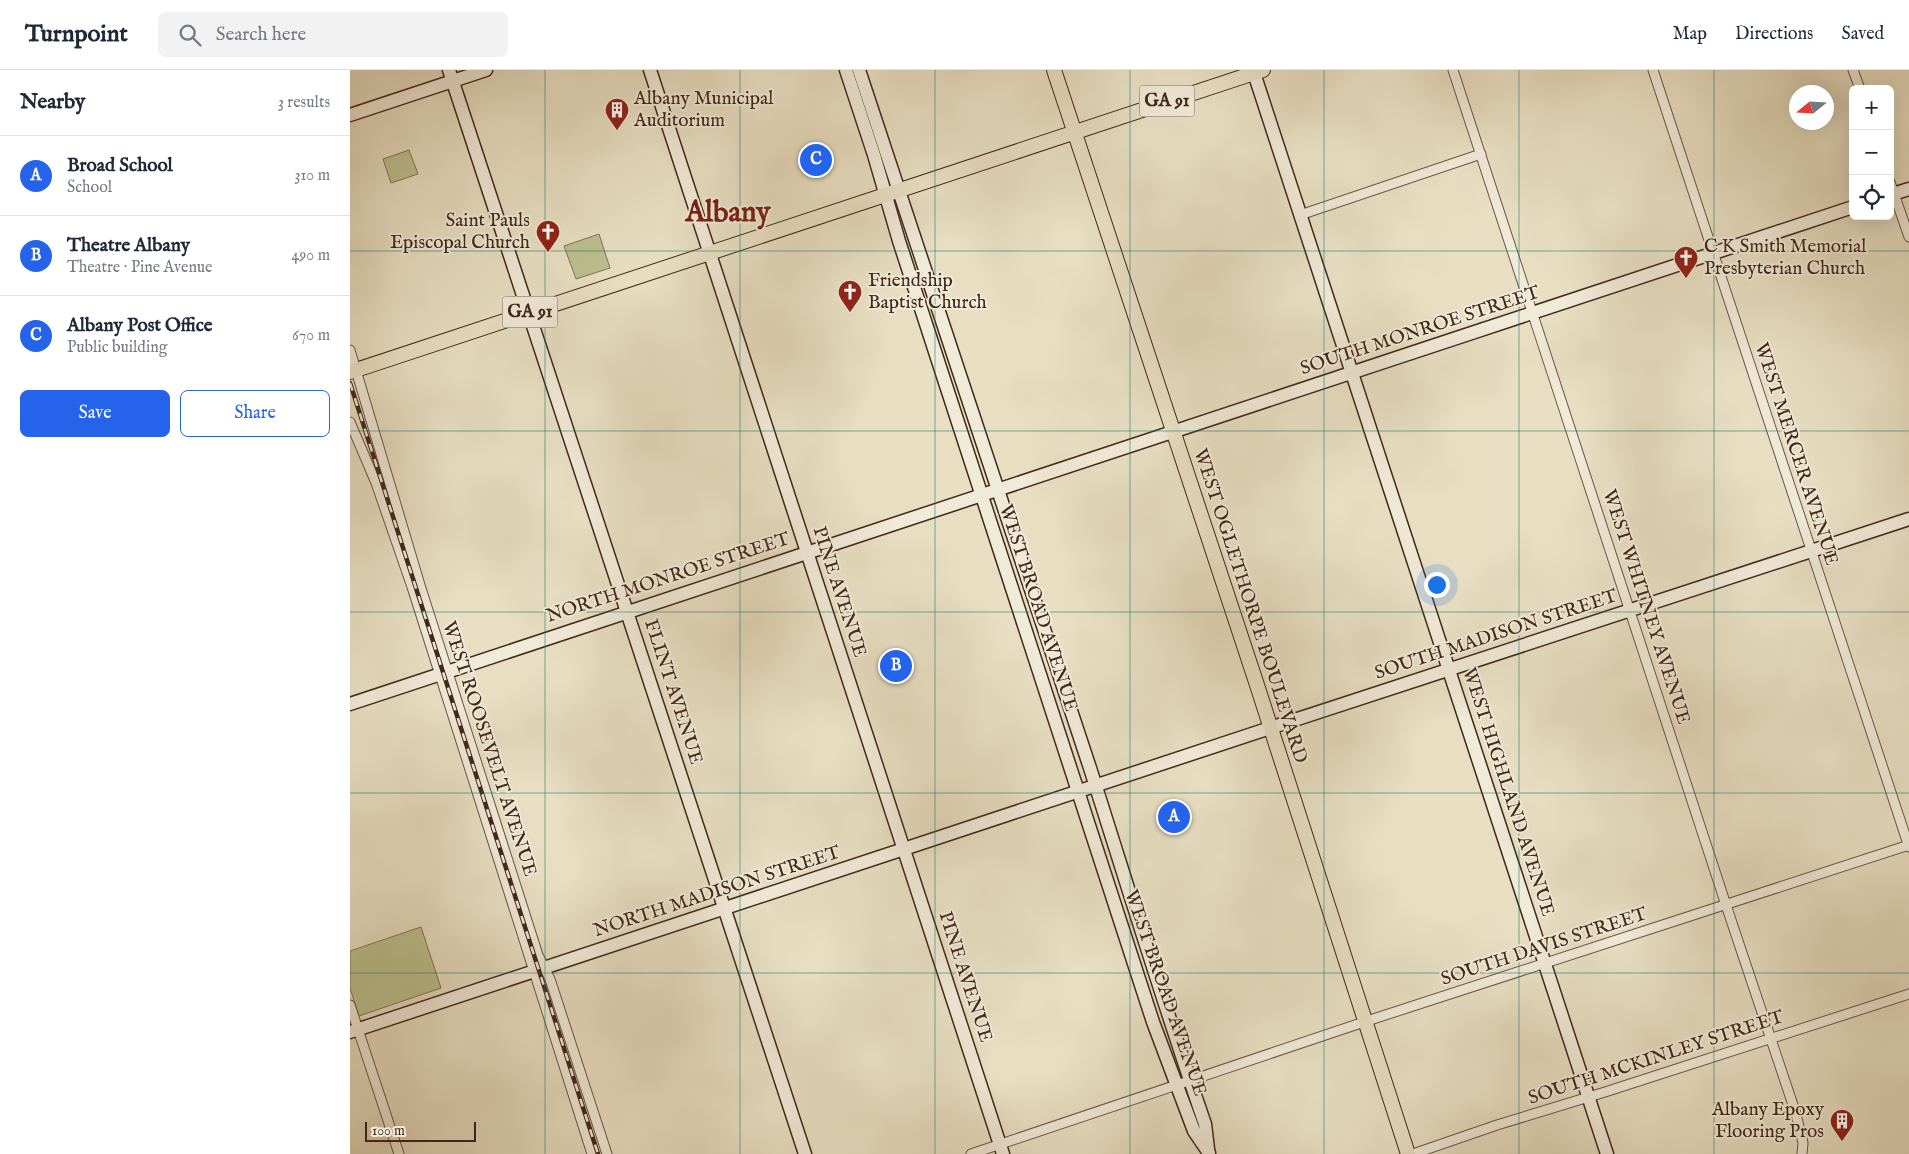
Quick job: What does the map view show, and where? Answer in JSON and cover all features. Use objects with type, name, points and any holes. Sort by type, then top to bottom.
[{"type":"main road","points":[[350,115],[451,76],[486,70]]},
{"type":"main road","name":"PINE AVENUE","points":[[650,70],[1001,1149]]},
{"type":"main road","name":"WEST BROAD AVENUE","points":[[846,70],[874,155],[884,195],[1153,1022],[1194,1131],[1209,1154]]},
{"type":"main road","name":"WEST BROAD AVENUE","points":[[859,70],[998,488],[1205,1124],[1209,1154]]},
{"type":"main road","name":"WEST OGLETHORPE BOULEVARD","points":[[1054,70],[1346,958],[1408,1154]]},
{"type":"main road","name":"GA 91","points":[[354,371],[1257,71]]},
{"type":"main road","name":"WEST HIGHLAND AVENUE","points":[[1257,71],[1300,215],[1607,1154]]},
{"type":"main road","name":"FLINT AVENUE","points":[[451,76],[805,1154]]},
{"type":"main road","points":[[1894,190],[1909,189]]},
{"type":"main road","name":"SOUTH MONROE STREET","points":[[998,488],[1849,208]]},
{"type":"main road","name":"NORTH MONROE STREET","points":[[350,704],[998,488]]},
{"type":"main road","name":"SOUTH MADISON STREET","points":[[1095,786],[1909,519]]},
{"type":"main road","name":"NORTH MADISON STREET","points":[[354,1031],[1095,786]]},
{"type":"street","name":"WEST WHITNEY AVENUE","points":[[1453,70],[1796,1114],[1802,1138],[1802,1154]]},
{"type":"street","name":"WEST MERCER AVENUE","points":[[1653,70],[1909,846]]},
{"type":"street","points":[[1854,70],[1859,85]]},
{"type":"street","points":[[1300,215],[1480,154]]},
{"type":"street","points":[[1894,198],[1909,237]]},
{"type":"street","name":"WEST ROOSEVELT AVENUE","points":[[350,350],[354,371],[443,673]]},
{"type":"street","name":"WEST ROOSEVELT AVENUE","points":[[350,422],[376,484],[443,673],[538,956],[539,970],[592,1154]]},
{"type":"street","name":"SOUTH DAVIS STREET","points":[[971,1154],[1001,1149],[1176,1085],[1909,846]]},
{"type":"street","name":"WEST ROOSEVELT AVENUE","points":[[539,970],[550,979],[607,1154]]},
{"type":"street","name":"SOUTH MCKINLEY STREET","points":[[1413,1154],[1497,1125],[1909,994]]},
{"type":"street","points":[[350,1005],[354,1031],[399,1154]]},
{"type":"green space","points":[[409,150],[418,174],[391,183],[383,159]]},
{"type":"green space","points":[[599,234],[610,268],[576,279],[564,246]]},
{"type":"green space","points":[[421,927],[441,988],[359,1016],[350,988],[350,951]]},
{"type":"railway","points":[[350,383],[598,1154]]},
{"type":"place","name":"Albany Municipal Auditorium","points":[[617,131]]},
{"type":"place","name":"Albany Post Office","points":[[816,160]]},
{"type":"place","name":"Saint Pauls Episcopal Church","points":[[548,253]]},
{"type":"place","name":"C K Smith Memorial Presbyterian Church","points":[[1686,279]]},
{"type":"place","name":"Friendship Baptist Church","points":[[850,313]]},
{"type":"place","name":"Theatre Albany","points":[[896,666]]},
{"type":"place","name":"Broad School","points":[[1174,817]]},
{"type":"place","name":"Albany Epoxy Flooring Pros","points":[[1842,1142]]},
{"type":"district","name":"Albany","points":[[728,213]]}]
